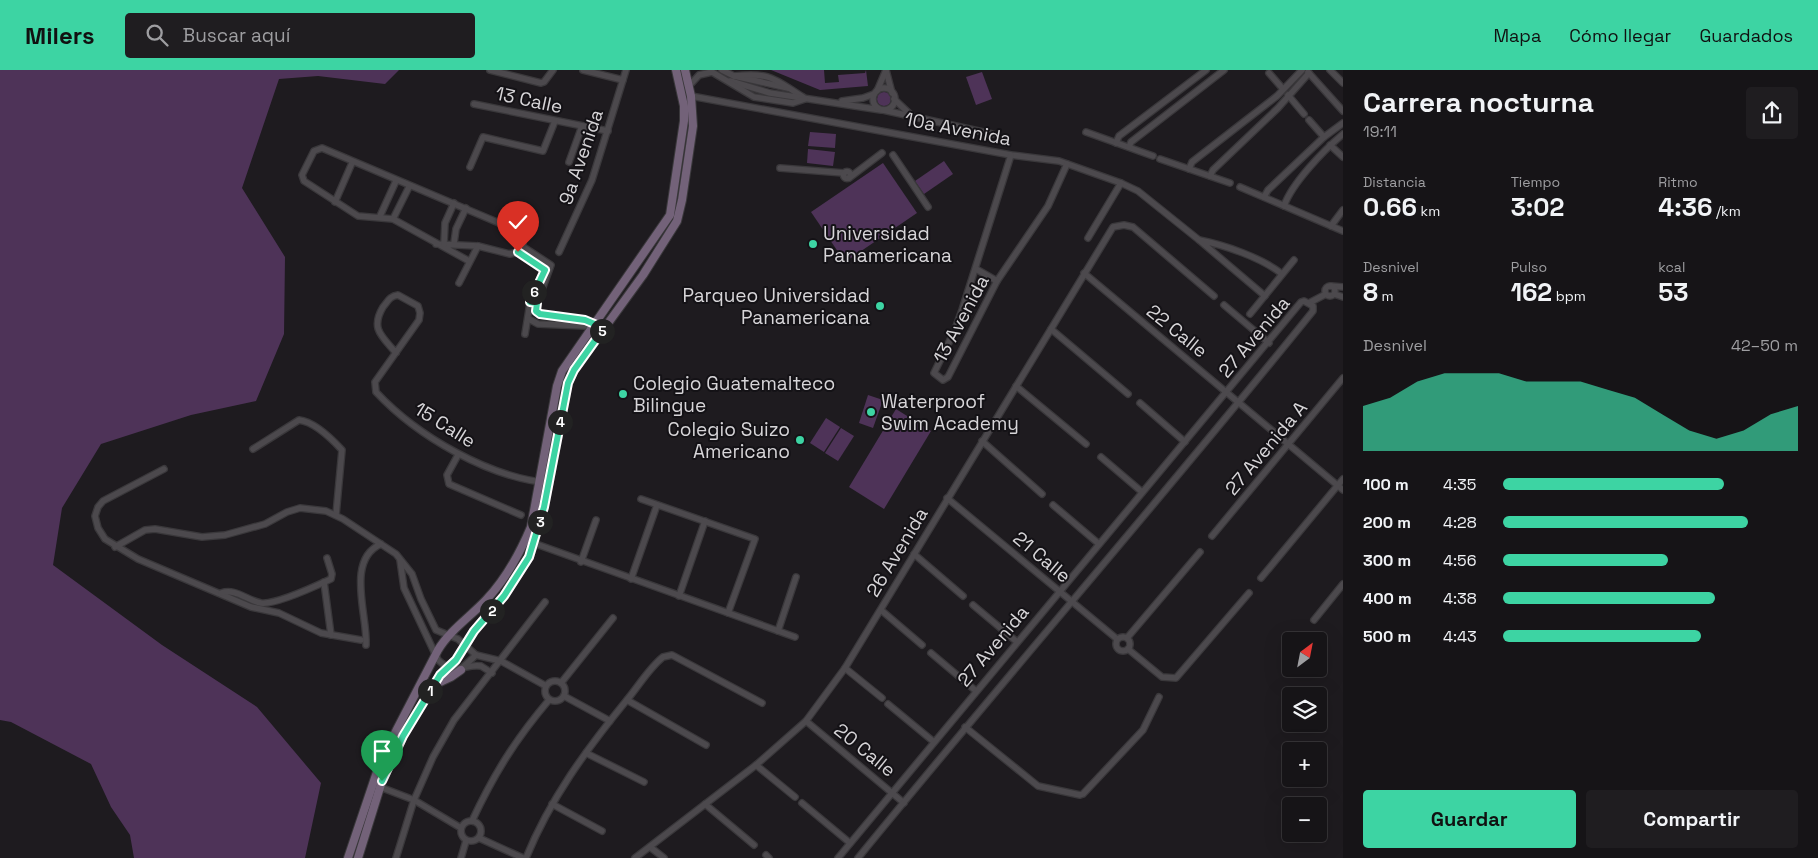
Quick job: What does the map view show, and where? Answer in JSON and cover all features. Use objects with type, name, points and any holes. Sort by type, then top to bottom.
[{"type":"main road","points":[[348,858],[381,760],[443,642],[496,589],[531,527],[559,380],[568,359],[670,215],[684,121],[684,106],[676,70]]},
{"type":"main road","points":[[358,858],[380,787],[403,736],[434,685],[523,569],[533,544],[550,483],[568,383],[574,370],[643,275],[677,221],[692,135],[691,96],[685,70]]},
{"type":"main road","points":[[434,685],[461,670]]},
{"type":"street","points":[[490,70],[544,82],[553,70]]},
{"type":"street","points":[[583,70],[623,80]]},
{"type":"street","name":"9a Avenida","points":[[559,252],[592,180],[626,70]]},
{"type":"street","points":[[722,70],[732,78],[761,91],[882,110],[992,134]]},
{"type":"street","points":[[882,110],[874,103],[876,92],[886,70]]},
{"type":"street","points":[[882,110],[890,108],[893,96],[886,70]]},
{"type":"street","points":[[1116,143],[1119,136],[1206,70]]},
{"type":"street","points":[[1129,147],[1131,142],[1224,70]]},
{"type":"street","points":[[1189,169],[1192,162],[1283,90],[1302,70]]},
{"type":"street","points":[[1210,176],[1213,170],[1278,108],[1308,71],[1343,111]]},
{"type":"street","points":[[1333,71],[1342,79]]},
{"type":"street","points":[[689,86],[700,75],[708,72],[790,89],[805,98]]},
{"type":"street","points":[[1269,73],[1283,90]]},
{"type":"street","points":[[838,102],[863,98],[883,89],[893,96],[915,118]]},
{"type":"street","points":[[1288,95],[1324,137]]},
{"type":"street","name":"10a Avenida","points":[[691,96],[1067,164],[1138,191],[1265,296]]},
{"type":"street","name":"13 Calle","points":[[474,104],[608,131]]},
{"type":"street","points":[[470,167],[483,137],[543,151],[555,121]]},
{"type":"street","points":[[1264,197],[1268,190],[1324,137],[1343,123]]},
{"type":"street","points":[[570,162],[582,126]]},
{"type":"street","points":[[1086,132],[1153,156]]},
{"type":"street","points":[[1284,206],[1297,185],[1330,145],[1343,134]]},
{"type":"street","points":[[1330,145],[1343,157]]},
{"type":"street","points":[[436,244],[478,246],[510,254],[518,252],[522,246],[521,237],[515,230],[466,208],[352,163],[322,148],[314,151],[302,175],[304,181],[360,217],[380,216],[393,219],[436,244],[469,261]]},
{"type":"street","points":[[780,168],[846,175],[882,154]]},
{"type":"street","name":"13 Avenida","points":[[1011,154],[976,269],[954,332],[935,370],[935,376],[943,380],[948,377],[997,281],[1048,206],[1067,164]]},
{"type":"street","points":[[893,155],[928,207]]},
{"type":"street","points":[[1160,159],[1230,184]]},
{"type":"street","points":[[335,202],[352,163]]},
{"type":"street","points":[[380,216],[396,181]]},
{"type":"street","points":[[1088,238],[1121,183]]},
{"type":"street","points":[[393,219],[409,187]]},
{"type":"street","points":[[1240,187],[1343,231]]},
{"type":"street","points":[[444,244],[445,223],[454,204]]},
{"type":"street","points":[[454,244],[456,229],[466,208]]},
{"type":"street","points":[[1330,226],[1343,210]]},
{"type":"street","name":"26 Avenida","points":[[635,858],[756,765],[806,721],[845,668],[881,610],[1112,227],[1124,225],[1133,227],[1214,296]]},
{"type":"street","name":"10a Avenida","points":[[1199,240],[1218,244],[1270,266],[1282,274]]},
{"type":"street","points":[[459,282],[478,246]]},
{"type":"street","points":[[522,246],[550,263],[552,269],[534,305]]},
{"type":"street","points":[[518,252],[545,270],[525,334]]},
{"type":"street","points":[[1250,314],[1294,260]]},
{"type":"street","points":[[976,269],[997,281]]},
{"type":"street","name":"22 Calle","points":[[1084,273],[1290,443],[1340,487]]},
{"type":"street","points":[[1326,294],[1325,288],[1337,284],[1343,287]]},
{"type":"street","points":[[1331,286],[1334,289],[1334,294]]},
{"type":"street","points":[[1309,303],[1326,294],[1343,297]]},
{"type":"street","name":"15 Calle","points":[[396,353],[378,331],[376,321],[389,298],[396,295],[418,306],[419,320],[396,353],[375,382],[376,392],[400,414],[458,455],[511,476],[550,483]]},
{"type":"street","name":"27 Avenida","points":[[838,858],[1016,642],[1269,343],[1301,302],[1314,306],[1313,311],[1240,402],[965,727],[858,858]]},
{"type":"street","points":[[534,305],[540,314],[585,320],[604,328]]},
{"type":"street","points":[[1224,305],[1269,343]]},
{"type":"street","points":[[529,319],[538,324],[585,326],[593,323]]},
{"type":"street","points":[[1050,329],[1128,394]]},
{"type":"street","name":"27 Avenida A","points":[[1212,536],[1343,378]]},
{"type":"street","points":[[1016,386],[1086,444]]},
{"type":"street","points":[[1140,404],[1185,442]]},
{"type":"street","points":[[253,449],[299,420],[306,421],[324,434],[342,450],[336,515]]},
{"type":"street","points":[[982,441],[1042,494]]},
{"type":"street","points":[[458,455],[447,475],[447,480],[452,486],[520,515]]},
{"type":"street","points":[[1101,457],[1142,492]]},
{"type":"street","points":[[164,469],[103,501],[98,507],[96,516],[98,528],[105,539],[115,547],[138,559],[251,607],[272,612],[331,635],[363,642],[361,580],[363,566],[370,553],[381,544]]},
{"type":"street","points":[[1261,578],[1340,487],[1343,479]]},
{"type":"street","name":"21 Calle","points":[[947,498],[1117,639],[1115,644],[1119,650],[1124,651],[1128,649]]},
{"type":"street","points":[[641,499],[755,539],[728,613]]},
{"type":"street","points":[[631,579],[657,505]]},
{"type":"street","points":[[1053,505],[1099,544]]},
{"type":"street","points":[[115,547],[145,530],[155,529],[183,535],[210,536],[243,531],[300,508],[319,509],[336,515],[381,544],[388,546],[412,574],[436,630],[458,639],[476,655],[501,661],[546,686]]},
{"type":"street","points":[[581,562],[596,520]]},
{"type":"street","points":[[680,596],[706,521]]},
{"type":"street","points":[[525,540],[581,562],[795,637]]},
{"type":"street","points":[[1127,638],[1200,552]]},
{"type":"street","points":[[914,554],[963,596]]},
{"type":"street","points":[[220,593],[232,591],[261,603],[272,602],[324,582],[332,577],[327,558]]},
{"type":"street","points":[[400,560],[404,588],[440,661],[461,670],[476,665],[492,673]]},
{"type":"street","points":[[778,631],[796,577]]},
{"type":"street","points":[[324,582],[331,635]]},
{"type":"street","points":[[1314,620],[1343,584]]},
{"type":"street","points":[[1127,638],[1130,644],[1128,649],[1162,678],[1172,679],[1182,674],[1249,593]]},
{"type":"street","points":[[272,602],[272,612]]},
{"type":"street","points":[[396,858],[414,800],[433,757],[454,720],[545,602]]},
{"type":"street","points":[[972,605],[1016,642]]},
{"type":"street","points":[[881,610],[922,645]]},
{"type":"street","points":[[561,683],[613,618]]},
{"type":"street","points":[[1117,639],[1127,638]]},
{"type":"street","points":[[931,653],[976,691]]},
{"type":"street","points":[[479,838],[525,858],[552,804],[586,753],[660,658],[670,654],[762,703]]},
{"type":"street","points":[[461,670],[476,655]]},
{"type":"street","points":[[845,668],[882,698]]},
{"type":"street","points":[[551,682],[561,683],[565,688],[564,696],[556,702],[549,700],[545,692],[546,686],[551,682]]},
{"type":"street","points":[[564,696],[610,721]]},
{"type":"street","points":[[965,727],[1038,786],[1080,795],[1142,730],[1159,697]]},
{"type":"street","points":[[461,828],[467,822],[472,821],[490,782],[510,748],[549,700]]},
{"type":"street","points":[[627,700],[706,745]]},
{"type":"street","points":[[888,704],[934,742]]},
{"type":"street","name":"20 Calle","points":[[806,721],[904,803]]},
{"type":"street","points":[[586,753],[644,782]]},
{"type":"street","points":[[756,765],[795,797]]},
{"type":"street","points":[[380,787],[414,800],[461,828]]},
{"type":"street","points":[[802,803],[850,843]]},
{"type":"street","points":[[552,804],[602,831]]},
{"type":"street","points":[[705,804],[754,845]]},
{"type":"street","points":[[472,821],[480,828],[479,838]]},
{"type":"street","points":[[461,828],[462,837],[466,840],[474,841],[479,838]]},
{"type":"street","points":[[461,858],[466,840]]},
{"type":"street","points":[[650,847],[664,858]]},
{"type":"shaded area","points":[[0,70],[399,70],[385,84],[318,76],[279,79],[242,188],[285,257],[284,334],[256,401],[191,415],[101,444],[62,508],[53,565],[162,645],[257,707],[321,783],[305,858],[134,858],[130,835],[111,807],[91,764],[11,722],[0,720]]},
{"type":"shaded area","points":[[771,70],[824,70],[825,83],[839,82],[838,75],[865,73],[866,70],[868,86],[820,90]]},
{"type":"shaded area","points":[[982,72],[992,99],[976,105],[966,77]]},
{"type":"shaded area","points":[[881,92],[887,92],[891,99],[887,106],[881,106],[877,102],[877,96]]},
{"type":"shaded area","points":[[810,132],[836,134],[835,148],[808,146]]},
{"type":"shaded area","points":[[808,149],[835,152],[833,166],[807,163]]},
{"type":"shaded area","points":[[944,161],[953,174],[924,194],[915,181]]},
{"type":"shaded area","points":[[883,163],[917,213],[845,262],[811,212]]},
{"type":"shaded area","name":"Waterproof Swim Academy","points":[[868,395],[883,400],[873,428],[859,423]]},
{"type":"shaded area","points":[[896,409],[931,431],[884,509],[849,487]]},
{"type":"shaded area","points":[[826,418],[840,427],[824,452],[810,443]]},
{"type":"shaded area","points":[[841,428],[854,436],[838,461],[825,453]]},
{"type":"place","name":"Universidad Panamericana","points":[[813,244]]},
{"type":"place","name":"Parqueo Universidad Panamericana","points":[[880,306]]},
{"type":"place","name":"Colegio Guatemalteco Bilingue","points":[[623,394]]},
{"type":"place","name":"Waterproof Swim Academy","points":[[871,412]]},
{"type":"place","name":"Colegio Suizo Americano","points":[[800,440]]},
{"type":"route","points":[[382,781],[403,736],[440,675],[456,660],[474,631],[504,596],[529,557],[550,483],[556,440],[568,383],[574,370],[604,328],[596,323],[590,323],[585,320],[540,314],[536,311],[537,303],[530,302],[531,297],[545,270],[518,252]]}]
